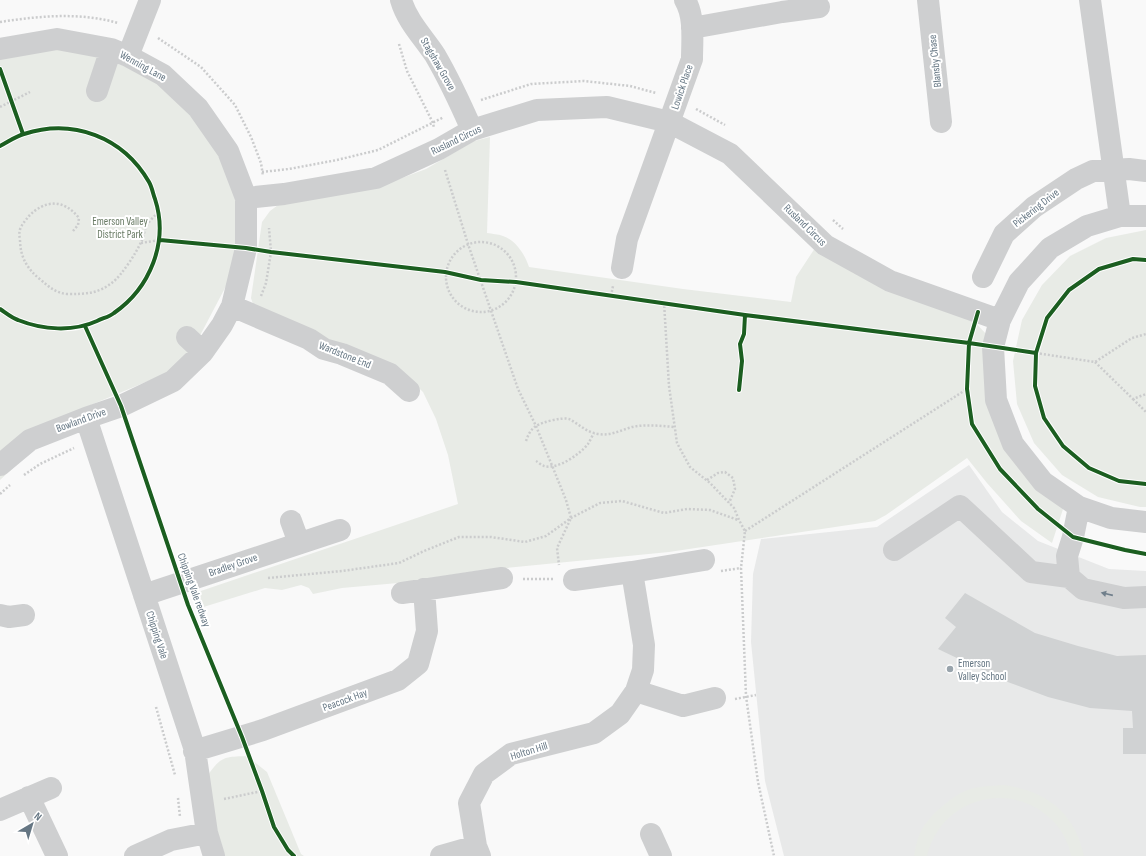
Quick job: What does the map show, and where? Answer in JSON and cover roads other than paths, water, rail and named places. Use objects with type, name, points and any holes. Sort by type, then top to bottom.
[{"type":"street","points":[[97,91],[119,52],[139,28],[150,0]]},
{"type":"street","name":"Stagshaw Grove","points":[[401,0],[404,10],[439,62],[462,106],[472,130]]},
{"type":"street","name":"Lowick Place","points":[[669,122],[692,59],[692,28],[688,5],[685,0]]},
{"type":"street","name":"Blansby Chase","points":[[928,0],[941,122]]},
{"type":"street","points":[[1090,0],[1120,216]]},
{"type":"street","points":[[692,28],[782,6],[819,7]]},
{"type":"street","name":"Wenning Lane","points":[[0,48],[57,39],[119,52],[163,75],[198,108],[228,151],[256,197]]},
{"type":"street","name":"Rusland Circus","points":[[256,197],[284,194],[376,178],[439,149],[472,130],[537,110],[607,108],[669,122],[730,154],[825,245],[890,281],[1000,320]]},
{"type":"street","points":[[622,268],[619,237],[669,122]]},
{"type":"street","name":"Pickering Drive","points":[[983,278],[1004,234],[1034,207],[1076,179],[1093,171],[1129,169],[1146,171]]},
{"type":"street","name":"Bowland Drive","points":[[0,465],[30,440],[121,406],[172,381],[203,352],[222,325],[232,306],[246,248],[256,197]]},
{"type":"street","points":[[1146,216],[1120,216],[1086,226],[1050,248],[1019,282],[1000,320],[993,347],[996,400],[1012,444],[1043,482],[1079,507],[1111,518],[1146,522]]},
{"type":"street","name":"Wardstone End","points":[[232,306],[309,339],[324,349],[342,354],[390,374],[409,391]]},
{"type":"street","points":[[187,337],[203,352]]},
{"type":"street","name":"Chipping Vale","points":[[86,418],[194,751],[204,803],[207,833],[214,856]]},
{"type":"street","points":[[894,550],[960,506],[1031,572],[1069,577],[1083,589],[1124,598],[1146,597]]},
{"type":"street","points":[[1069,577],[1067,556],[1079,507]]},
{"type":"street","points":[[290,521],[299,543]]},
{"type":"street","name":"Bradley Grove","points":[[144,594],[340,530]]},
{"type":"street","points":[[568,580],[632,572],[704,560]]},
{"type":"street","name":"Holton Hill","points":[[441,856],[478,851],[468,804],[484,774],[511,754],[594,733],[620,714],[636,691],[643,670],[644,645],[632,572]]},
{"type":"street","points":[[402,593],[502,578]]},
{"type":"street","name":"Peacock Hay","points":[[194,751],[263,730],[398,680],[418,664],[427,631],[424,589]]},
{"type":"street","points":[[0,615],[9,617],[24,615]]},
{"type":"street","points":[[636,691],[683,706],[715,698]]},
{"type":"street","points":[[0,810],[51,788]]},
{"type":"street","points":[[29,797],[57,856]]},
{"type":"street","points":[[135,856],[171,840],[207,833]]},
{"type":"street","points":[[651,834],[661,856]]},
{"type":"place","name":"Emerson Valley School","points":[[950,669]]},
{"type":"park label","name":"Emerson Valley District Park","points":[[120,227]]}]
